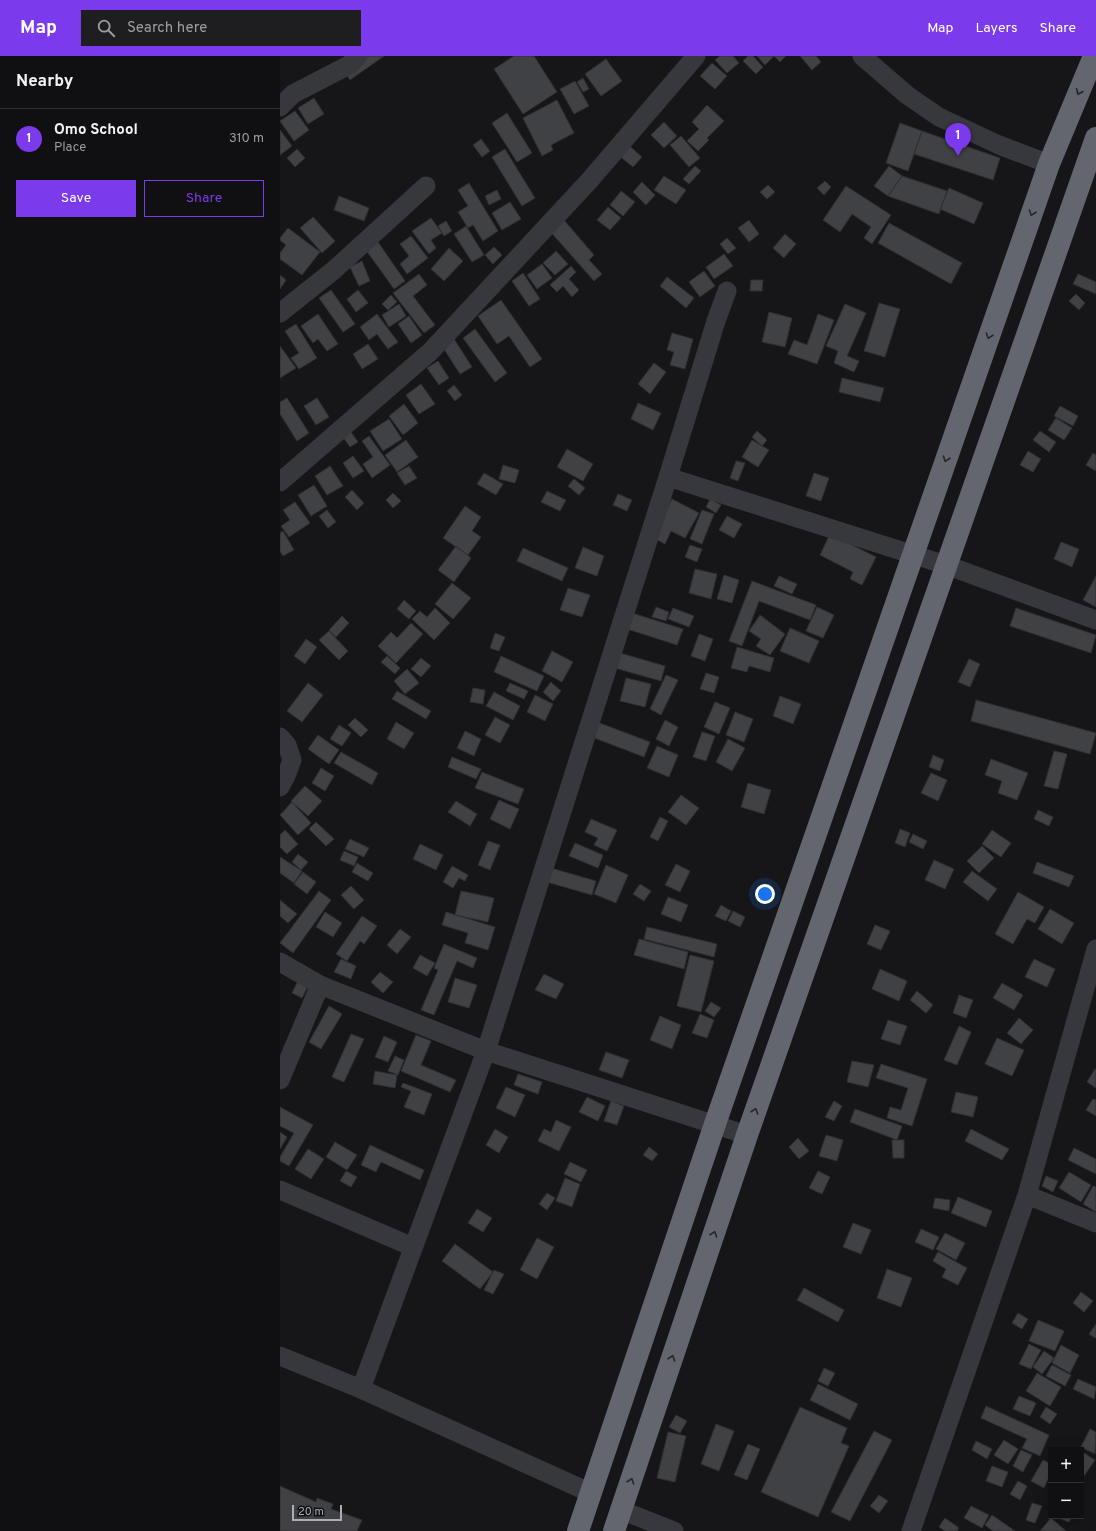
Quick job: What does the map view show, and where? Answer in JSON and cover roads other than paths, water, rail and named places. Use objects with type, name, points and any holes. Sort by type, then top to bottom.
[{"type":"highway","points":[[578,1531],[716,1124],[1049,164],[1094,56]]},
{"type":"highway","points":[[614,1531],[747,1135],[1096,138]]},
{"type":"street","points":[[280,107],[293,94],[349,65],[358,56]]},
{"type":"street","points":[[280,482],[431,351],[590,181],[696,56]]},
{"type":"street","points":[[864,57],[907,95],[939,117],[999,145],[1049,164]]},
{"type":"street","points":[[280,313],[334,270],[426,186]]},
{"type":"street","points":[[361,1389],[486,1051],[716,321],[727,291]]},
{"type":"street","points":[[668,477],[946,565],[1096,620]]},
{"type":"street","points":[[280,737],[287,745],[292,760],[280,787]]},
{"type":"street","points":[[911,1531],[1027,1195],[1096,949]]},
{"type":"street","points":[[280,962],[320,985],[486,1051],[747,1135]]},
{"type":"street","points":[[280,1080],[320,985]]},
{"type":"street","points":[[280,1190],[413,1247]]},
{"type":"street","points":[[1027,1195],[1096,1223]]},
{"type":"street","points":[[280,1356],[361,1389],[591,1493]]},
{"type":"street","points":[[621,1510],[674,1531]]},
{"type":"place","name":"Omo School","points":[[958,156]]}]
